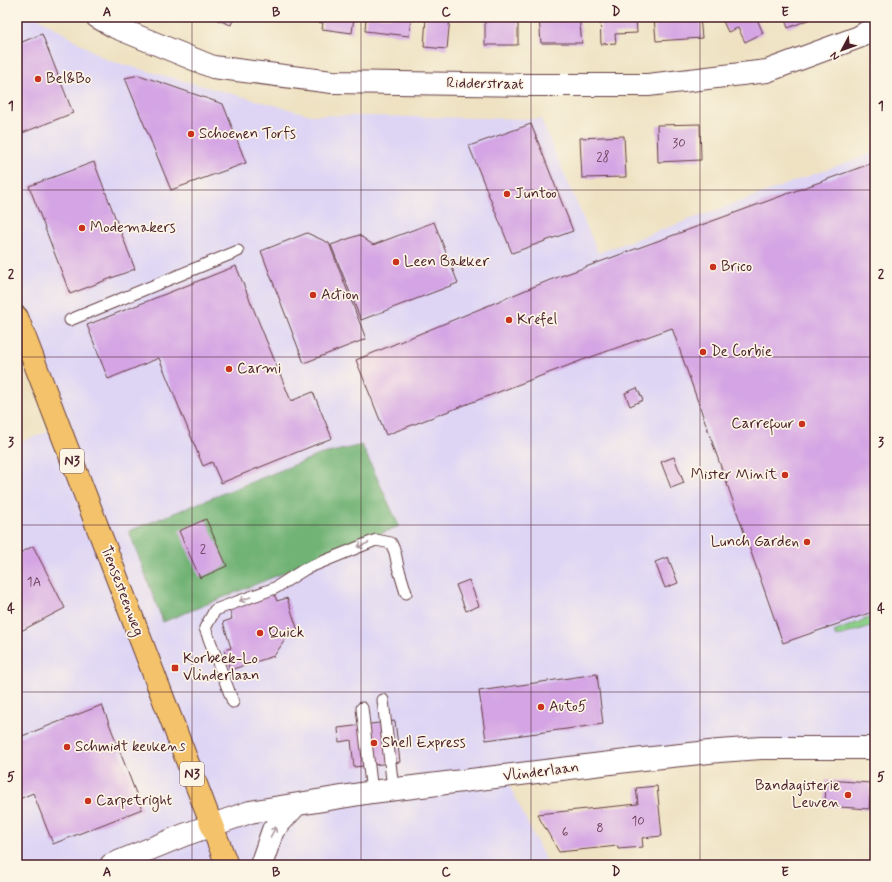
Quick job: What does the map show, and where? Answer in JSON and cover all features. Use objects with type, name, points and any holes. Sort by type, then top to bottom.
[{"type":"main road","name":"Tiensesteenweg","points":[[17,317],[227,865]]},
{"type":"street","name":"Ridderstraat","points":[[97,17],[115,27],[213,67],[332,82],[531,85],[648,85],[767,71],[859,37],[875,27]]},
{"type":"street","name":"Vlinderlaan","points":[[111,865],[184,835],[250,812],[383,790],[718,751],[761,748],[875,748]]},
{"type":"street","points":[[261,865],[273,830],[296,805]]},
{"type":"lane","points":[[70,320],[238,251]]},
{"type":"lane","points":[[233,702],[205,628],[215,610],[275,588],[305,570],[376,540],[391,543],[395,552],[406,593]]},
{"type":"lane","points":[[383,700],[383,790]]},
{"type":"lane","points":[[362,708],[383,790]]},
{"type":"shaded area","points":[[17,17],[37,17],[107,60],[311,115],[541,119],[598,253],[875,152],[875,740],[501,768],[548,865],[17,865],[17,443],[59,428],[17,317]]},
{"type":"green space","points":[[362,445],[399,526],[163,622],[129,531],[319,455]]},
{"type":"green space","points":[[871,617],[874,625],[836,637],[834,632]]},
{"type":"building","points":[[210,17],[234,17],[231,25]]},
{"type":"building","points":[[309,17],[354,17],[352,33],[322,29],[323,23],[308,21]]},
{"type":"building","points":[[366,17],[411,17],[409,36],[365,31]]},
{"type":"building","points":[[426,17],[450,17],[447,49],[424,47]]},
{"type":"building","points":[[485,17],[518,17],[518,45],[485,45]]},
{"type":"building","points":[[539,17],[579,17],[582,43],[541,43]]},
{"type":"building","points":[[600,17],[636,17],[637,33],[615,34],[616,43],[601,44]]},
{"type":"building","points":[[654,17],[700,17],[702,38],[656,41]]},
{"type":"building","points":[[721,17],[761,17],[757,19],[763,33],[745,42],[738,28],[728,32]]},
{"type":"building","points":[[784,17],[815,17],[788,28]]},
{"type":"building","name":"Bel&Bo","points":[[42,34],[73,113],[17,135],[17,44]]},
{"type":"building","name":"Schoenen Torfs","points":[[139,75],[223,104],[246,163],[171,190],[125,78]]},
{"type":"building","points":[[531,124],[573,231],[512,253],[469,146]]},
{"type":"building","points":[[700,124],[701,160],[658,162],[657,125]]},
{"type":"building","points":[[624,136],[626,177],[582,178],[580,138]]},
{"type":"building","name":"Modemakers","points":[[94,162],[135,269],[70,294],[29,186]]},
{"type":"building","points":[[875,162],[875,217],[872,218],[875,225],[875,611],[783,643],[672,328],[580,361],[386,435],[356,360],[550,280]]},
{"type":"building","points":[[434,222],[458,283],[361,320],[331,245],[359,235],[373,245]]},
{"type":"building","name":"Action","points":[[307,233],[329,243],[366,339],[304,363],[261,251]]},
{"type":"building","points":[[236,266],[291,401],[313,392],[332,438],[221,483],[212,462],[203,466],[159,358],[108,379],[87,325]]},
{"type":"building","points":[[637,388],[643,400],[630,406],[625,393]]},
{"type":"building","points":[[674,457],[684,483],[671,488],[661,462]]},
{"type":"building","points":[[206,519],[227,566],[200,578],[179,531]]},
{"type":"building","points":[[33,546],[65,608],[17,633],[17,555]]},
{"type":"building","points":[[668,557],[678,583],[665,588],[655,562]]},
{"type":"building","points":[[469,580],[479,606],[466,611],[456,585]]},
{"type":"building","name":"Quick","points":[[274,594],[277,601],[287,598],[298,631],[289,634],[274,656],[230,670],[224,650],[231,648],[223,622],[232,619],[229,609]]},
{"type":"building","name":"Auto5","points":[[597,674],[603,724],[486,740],[479,691]]},
{"type":"building","points":[[102,705],[142,809],[53,844],[33,793],[17,800],[17,738]]},
{"type":"building","points":[[395,721],[400,762],[354,767],[351,740],[339,742],[338,728]]},
{"type":"building","name":"Bandagisterie Leuven","points":[[826,780],[871,783],[869,809],[825,806]]},
{"type":"building","points":[[657,786],[662,836],[642,838],[643,847],[618,849],[618,846],[559,852],[537,814],[638,804],[636,788]]},
{"type":"place","name":"Bel&Bo","points":[[38,79]]},
{"type":"place","name":"Schoenen Torfs","points":[[191,134]]},
{"type":"place","name":"Juntoo","points":[[507,194]]},
{"type":"place","name":"Modemakers","points":[[82,228]]},
{"type":"place","name":"Leen Bakker","points":[[396,262]]},
{"type":"place","name":"Brico","points":[[713,267]]},
{"type":"place","name":"Action","points":[[313,295]]},
{"type":"place","name":"Krëfel","points":[[509,320]]},
{"type":"place","name":"De Corbie","points":[[703,352]]},
{"type":"place","name":"Carmi","points":[[229,369]]},
{"type":"place","name":"Carrefour","points":[[802,424]]},
{"type":"place","name":"Mister Minit","points":[[785,475]]},
{"type":"place","name":"Lunch Garden","points":[[807,542]]},
{"type":"place","name":"Quick","points":[[260,633]]},
{"type":"place","name":"Korbeek-Lo Vlinderlaan","points":[[175,668]]},
{"type":"place","name":"Auto5","points":[[541,707]]},
{"type":"place","name":"Shell Express","points":[[374,743]]},
{"type":"place","name":"Schmidt keukens","points":[[67,747]]},
{"type":"place","name":"Bandagisterie Leuven","points":[[848,795]]},
{"type":"place","name":"Carpetright","points":[[88,801]]}]
